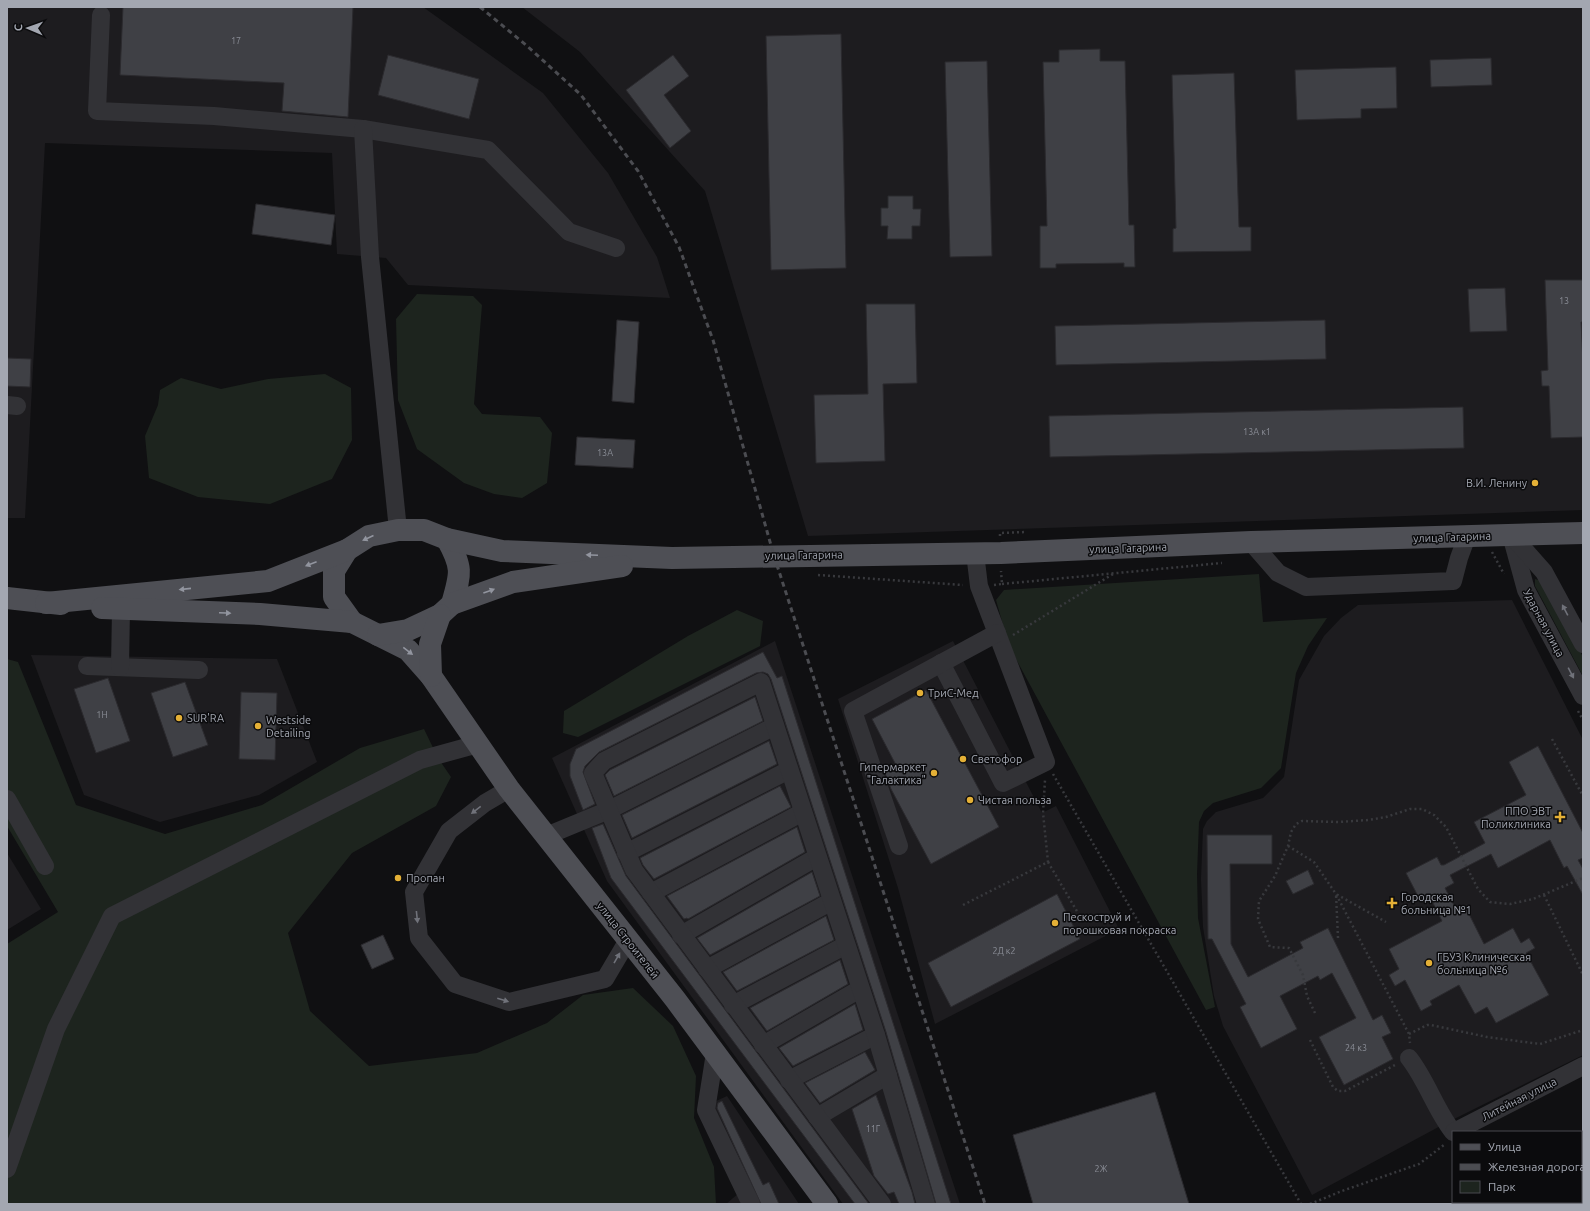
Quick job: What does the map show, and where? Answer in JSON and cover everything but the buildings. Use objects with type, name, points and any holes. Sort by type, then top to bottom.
[{"type":"main road","points":[[46,603],[268,581],[347,550],[369,536],[398,530],[424,530],[447,539],[502,551],[672,558]]},
{"type":"main road","name":"улица Гагарина","points":[[672,558],[975,554],[1251,542],[1583,533]]},
{"type":"main road","points":[[431,676],[430,644],[459,580],[458,559],[447,539]]},
{"type":"main road","points":[[347,550],[334,571],[334,597],[352,622]]},
{"type":"main road","points":[[7,598],[46,603],[121,609],[260,614],[352,622],[378,635],[408,630],[446,610],[513,582],[672,558]]},
{"type":"main road","name":"улица Строителей","points":[[378,635],[408,650],[431,676],[509,790],[628,940],[827,1204]]},
{"type":"street","points":[[101,15],[97,111],[214,116],[363,129],[488,150],[569,232],[616,248]]},
{"type":"street","points":[[363,129],[370,257],[398,530]]},
{"type":"street","name":"Ударная улица","points":[[1511,535],[1527,567],[1526,590],[1583,696]]},
{"type":"street","points":[[1251,542],[1278,573],[1306,587],[1454,581],[1459,558],[1467,536]]},
{"type":"street","points":[[941,663],[1003,783],[1046,762],[979,586],[975,554]]},
{"type":"street","name":"Ударная улица","points":[[1527,567],[1544,572],[1583,644]]},
{"type":"street","points":[[120,667],[121,609]]},
{"type":"street","points":[[899,846],[853,711],[941,663],[999,637]]},
{"type":"street","points":[[87,666],[199,670]]},
{"type":"street","points":[[882,1204],[634,870],[593,773],[604,761],[760,682],[876,1035],[926,1204]]},
{"type":"street","points":[[546,836],[609,810],[775,726]]},
{"type":"street","points":[[7,1169],[56,1029],[112,916],[420,760],[478,744]]},
{"type":"street","points":[[626,853],[789,770]]},
{"type":"street","points":[[509,790],[484,803],[449,831],[414,892],[419,938],[455,984],[509,1002],[605,979],[628,940]]},
{"type":"street","points":[[7,799],[45,866]]},
{"type":"street","points":[[650,893],[803,812]]},
{"type":"street","points":[[681,934],[818,857]]},
{"type":"street","points":[[707,969],[832,901]]},
{"type":"street","points":[[733,1005],[846,945]]},
{"type":"street","points":[[763,1045],[860,989]]},
{"type":"street","points":[[789,1080],[876,1035]]},
{"type":"street","points":[[715,1054],[706,1110],[751,1204]]},
{"type":"street","points":[[1409,1058],[1420,1072],[1452,1136]]},
{"type":"street","name":"Литейная улица","points":[[1461,1131],[1583,1066]]},
{"type":"street","points":[[817,1117],[888,1075]]},
{"type":"path","points":[[999,637],[1115,573]]},
{"type":"path","points":[[1552,739],[1583,796]]},
{"type":"path","points":[[1046,762],[1042,813],[1048,862],[1078,914]]},
{"type":"path","points":[[1046,762],[1301,1204]]},
{"type":"path","points":[[1315,1013],[1307,996],[1303,975],[1289,948],[1270,947],[1258,919],[1259,901],[1275,876],[1288,846],[1291,832],[1296,824],[1302,821],[1339,822],[1368,820],[1386,817],[1410,809],[1422,809],[1434,815],[1446,827],[1478,889],[1490,902],[1510,904],[1534,899],[1583,878]]},
{"type":"path","points":[[1288,846],[1314,862],[1336,894],[1409,1034],[1409,1058],[1345,1090],[1338,1091],[1333,1087],[1310,1040]]},
{"type":"path","points":[[963,905],[1048,862]]},
{"type":"path","points":[[1336,894],[1386,922]]},
{"type":"path","points":[[1336,894],[1338,938]]},
{"type":"path","points":[[1544,895],[1583,975]]},
{"type":"path","points":[[1409,1034],[1421,1027],[1431,1024],[1488,1037],[1540,1044],[1583,1030]]},
{"type":"path","points":[[1310,1204],[1355,1186],[1419,1164],[1452,1136]]},
{"type":"shaded area","points":[[7,7],[423,7],[543,93],[608,173],[657,257],[670,298],[408,285],[386,258],[337,254],[332,153],[45,143],[25,518],[7,518]]},
{"type":"shaded area","points":[[522,7],[1583,7],[1583,510],[808,536],[705,191],[580,52]]},
{"type":"shaded area","name":"Городская больница №1","points":[[1512,600],[1583,740],[1583,1055],[1446,1123],[1312,1195],[1223,1026],[1214,996],[1203,927],[1201,879],[1203,829],[1207,821],[1216,812],[1263,798],[1284,777],[1299,680],[1324,636],[1341,618],[1358,605]]},
{"type":"shaded area","points":[[775,641],[960,1204],[843,1204],[607,881],[552,758]]},
{"type":"shaded area","points":[[953,641],[1042,813],[1056,806],[1119,929],[935,1024],[898,888],[838,699]]},
{"type":"shaded area","points":[[31,655],[277,659],[317,762],[259,795],[160,822],[84,795]]},
{"type":"shaded area","points":[[7,853],[41,909],[7,930]]},
{"type":"shaded area","points":[[727,1096],[799,1204],[726,1204],[739,1193],[701,1108]]},
{"type":"green space","points":[[417,294],[473,296],[482,305],[474,404],[482,414],[540,417],[552,433],[547,483],[522,498],[494,494],[464,483],[417,449],[398,400],[396,319]]},
{"type":"green space","points":[[325,374],[351,388],[352,440],[332,479],[270,504],[198,497],[149,478],[145,436],[158,405],[160,390],[181,378],[221,389],[268,379]]},
{"type":"green space","points":[[1259,574],[1263,622],[1327,618],[1308,646],[1296,673],[1281,768],[1261,788],[1213,803],[1204,811],[1199,822],[1197,874],[1198,918],[1215,1007],[1206,1010],[1016,659],[1007,639],[996,600],[1004,590]]},
{"type":"green space","points":[[1535,579],[1542,581],[1583,657],[1583,676],[1535,586]]},
{"type":"green space","points":[[737,610],[763,621],[760,646],[578,737],[563,733],[564,711],[688,636]]},
{"type":"green space","points":[[7,659],[18,662],[76,805],[165,834],[262,805],[360,748],[424,729],[438,758],[451,777],[436,806],[352,853],[288,933],[310,1011],[369,1066],[477,1053],[547,1023],[583,995],[633,988],[673,1026],[696,1076],[694,1118],[714,1167],[716,1204],[7,1204],[7,944],[58,912],[7,826]]},
{"type":"railway","points":[[480,7],[526,45],[581,95],[638,171],[679,247],[713,340],[774,556],[985,1204]]},
{"type":"place","name":"В.И. Ленину","points":[[1535,483]]},
{"type":"place","name":"ТриС-Мед","points":[[920,693]]},
{"type":"place","name":"SUR'RA","points":[[179,718]]},
{"type":"place","name":"Westside Detailing","points":[[258,726]]},
{"type":"place","name":"Светофор","points":[[963,759]]},
{"type":"place","name":"Гипермаркет \"Галактика\"","points":[[934,773]]},
{"type":"place","name":"Чистая польза","points":[[970,800]]},
{"type":"place","name":"ППО ЭВТ Поликлиника","points":[[1560,817]]},
{"type":"place","name":"Пропан","points":[[398,878]]},
{"type":"place","name":"Городская больница №1","points":[[1392,903]]},
{"type":"place","name":"Пескоструй и порошковая покраска","points":[[1055,923]]},
{"type":"place","name":"ГБУЗ Клиническая больница №6","points":[[1429,963]]}]
